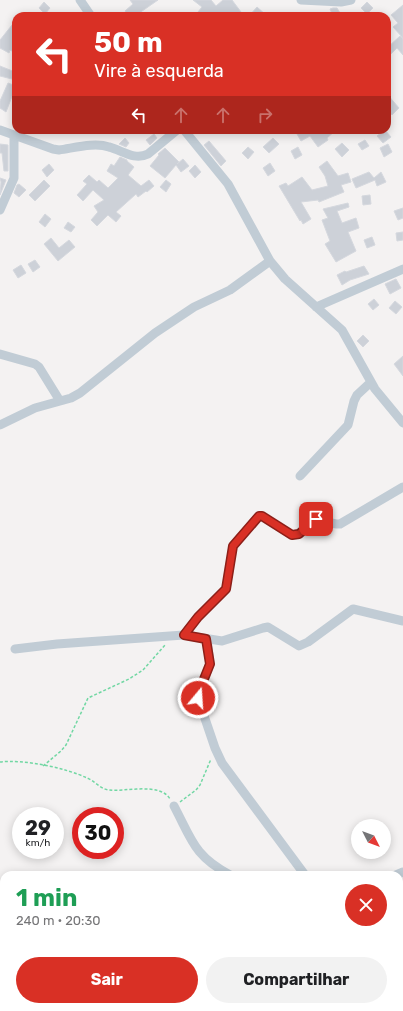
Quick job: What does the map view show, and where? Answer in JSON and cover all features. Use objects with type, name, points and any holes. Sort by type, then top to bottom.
[{"type":"street","points":[[80,0],[88,12]]},
{"type":"street","points":[[301,0],[341,2],[351,0]]},
{"type":"street","points":[[0,130],[59,150],[101,145],[131,156],[144,156],[148,154],[172,134]]},
{"type":"street","points":[[187,134],[228,184],[270,261],[285,279],[342,330],[377,392],[403,423]]},
{"type":"street","points":[[0,210],[14,178],[14,135]]},
{"type":"street","points":[[0,425],[24,413],[80,393],[155,333],[194,308],[230,290],[270,261]]},
{"type":"street","points":[[316,307],[403,269]]},
{"type":"street","points":[[0,354],[35,364],[39,367],[60,401]]},
{"type":"street","points":[[300,476],[348,425],[357,395],[371,382]]},
{"type":"street","points":[[184,635],[198,617],[226,589],[233,546],[259,516],[262,516],[292,535],[296,535],[316,519],[335,525],[340,524],[403,487]]},
{"type":"street","points":[[15,649],[64,643],[184,635],[222,642],[268,627],[299,646],[308,642],[353,609],[403,621]]},
{"type":"street","points":[[206,639],[210,664],[198,694],[198,698],[215,748],[229,772],[301,871]]},
{"type":"street","points":[[174,806],[195,848],[208,862],[223,871]]},
{"type":"path","points":[[43,766],[66,745],[88,698],[129,680],[143,670],[172,636]]},
{"type":"path","points":[[0,762],[11,761],[58,769],[88,778],[108,790],[144,789],[163,793],[169,797],[174,806],[196,790],[200,785],[215,748]]},
{"type":"building","points":[[130,0],[158,0],[141,12],[126,12],[125,11],[133,4]]},
{"type":"building","points":[[193,0],[211,0],[216,6],[223,0],[232,0],[241,12],[198,12],[202,7]]},
{"type":"building","points":[[44,2],[50,8],[47,12],[43,12],[39,8]]},
{"type":"building","points":[[367,2],[373,8],[369,12],[365,12],[361,8]]},
{"type":"building","points":[[403,5],[403,38],[393,27],[398,23],[391,15]]},
{"type":"building","points":[[257,7],[263,12],[253,12]]},
{"type":"building","points":[[337,8],[339,12],[331,12],[330,9]]},
{"type":"building","points":[[12,25],[12,51],[10,50],[9,53],[0,48],[0,40]]},
{"type":"building","points":[[400,36],[403,39],[403,55],[397,48],[391,54],[391,44]]},
{"type":"building","points":[[0,66],[12,71],[12,79],[0,76]]},
{"type":"building","points":[[8,83],[12,84],[12,96],[6,112],[0,108],[0,101]]},
{"type":"building","points":[[391,99],[399,108],[392,115],[391,114]]},
{"type":"building","points":[[154,134],[157,138],[150,145],[146,140]]},
{"type":"building","points":[[297,134],[332,134],[327,138],[328,140],[318,147],[310,136],[301,141]]},
{"type":"building","points":[[380,134],[388,134],[391,137],[383,143],[377,136]]},
{"type":"building","points":[[125,138],[129,143],[126,147],[119,144]]},
{"type":"building","points":[[273,138],[279,144],[269,153],[263,147]]},
{"type":"building","points":[[365,140],[369,146],[362,150],[358,144]]},
{"type":"building","points":[[209,141],[226,161],[221,166],[204,145]]},
{"type":"building","points":[[342,143],[349,150],[342,157],[335,149]]},
{"type":"building","points":[[0,144],[8,145],[8,171],[4,171],[2,153],[0,153]]},
{"type":"building","points":[[388,144],[392,152],[384,157],[380,148]]},
{"type":"building","points":[[248,147],[254,152],[248,159],[242,153]]},
{"type":"building","points":[[298,147],[302,155],[295,159],[291,151]]},
{"type":"building","points":[[165,148],[179,162],[177,164],[183,159],[189,166],[181,172],[176,165],[165,178],[150,166],[159,155],[158,154]]},
{"type":"building","points":[[120,157],[127,160],[134,167],[128,175],[141,186],[149,180],[154,186],[138,197],[136,194],[116,212],[121,216],[116,222],[108,215],[97,226],[91,220],[98,212],[94,206],[104,200],[93,190],[83,201],[77,195],[87,184],[83,181],[89,175],[97,182],[99,180],[108,188],[118,178],[107,171],[111,164],[114,166]]},
{"type":"building","points":[[327,161],[338,176],[348,173],[351,182],[341,185],[344,192],[319,202],[318,200],[301,202],[311,219],[303,224],[279,186],[286,183],[288,186],[302,177],[312,190],[328,186],[325,176],[319,167]]},
{"type":"building","points":[[270,163],[275,171],[268,176],[263,168]]},
{"type":"building","points":[[49,164],[54,170],[47,177],[42,170]]},
{"type":"building","points":[[195,165],[201,172],[195,178],[189,171]]},
{"type":"building","points":[[369,172],[374,178],[381,172],[386,182],[377,186],[375,180],[356,188],[352,179]]},
{"type":"building","points":[[0,178],[6,180],[0,195],[1,182]]},
{"type":"building","points":[[44,180],[50,186],[35,201],[29,195]]},
{"type":"building","points":[[166,180],[171,184],[166,192],[160,187]]},
{"type":"building","points":[[19,184],[26,190],[19,197],[14,193],[17,185]]},
{"type":"building","points":[[370,195],[371,204],[363,205],[362,196]]},
{"type":"building","points":[[348,203],[349,207],[337,211],[342,223],[356,218],[359,228],[348,232],[356,251],[336,262],[325,244],[330,241],[322,220],[328,218],[323,209]]},
{"type":"building","points":[[403,208],[403,218],[398,220],[394,211]]},
{"type":"building","points":[[45,214],[51,219],[45,227],[39,222]]},
{"type":"building","points":[[68,222],[75,227],[71,232],[64,228]]},
{"type":"building","points":[[403,232],[403,240],[397,241],[396,233]]},
{"type":"building","points":[[372,237],[375,245],[367,248],[364,240]]},
{"type":"building","points":[[51,238],[59,248],[69,240],[75,247],[58,261],[44,244]]},
{"type":"building","points":[[35,260],[40,267],[33,272],[28,264]]},
{"type":"building","points":[[21,265],[26,273],[18,278],[13,270]]},
{"type":"building","points":[[364,266],[369,274],[350,280],[342,285],[337,275],[345,271],[346,272]]},
{"type":"building","points":[[396,279],[401,288],[390,294],[385,284]]},
{"type":"building","points":[[374,299],[379,305],[373,310],[368,304]]},
{"type":"building","points":[[395,301],[402,307],[396,314],[389,308]]},
{"type":"building","points":[[363,335],[369,341],[363,347],[357,341]]},
{"type":"building","points":[[403,356],[403,376],[394,364]]},
{"type":"route","points":[[198,698],[198,694],[210,664],[206,639],[184,635],[198,617],[226,589],[233,546],[259,516],[262,516],[292,535],[299,534],[316,519]]}]
